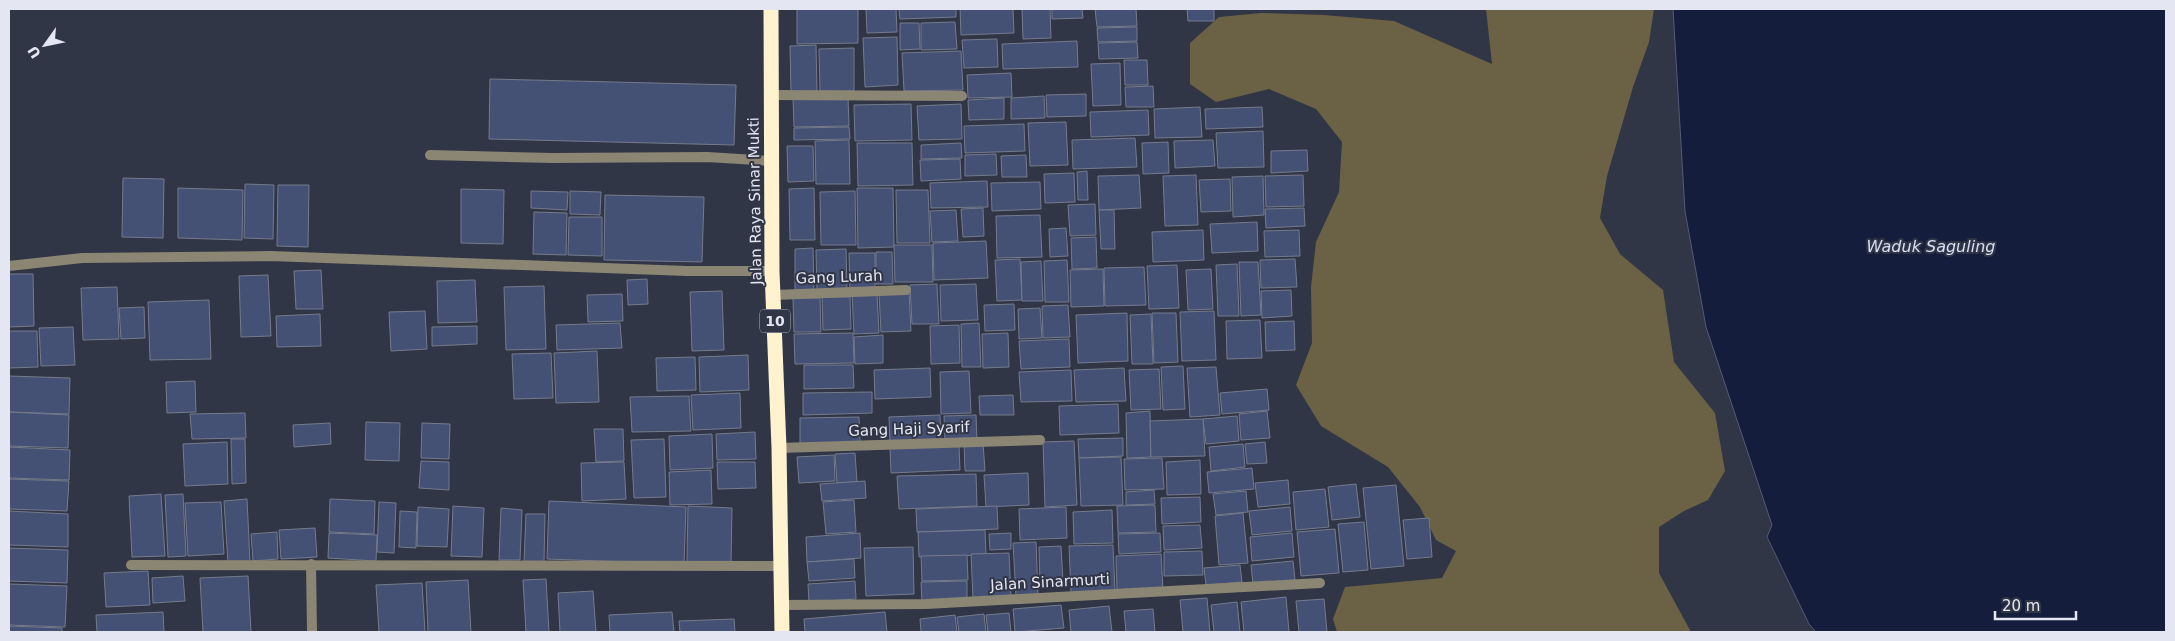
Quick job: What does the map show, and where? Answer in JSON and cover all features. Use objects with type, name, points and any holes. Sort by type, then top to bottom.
[{"type":"highway","name":"Jalan Raya Sinar Mukti","points":[[770,9],[772,271],[779,448],[782,632]]},
{"type":"street","points":[[771,95],[962,96]]},
{"type":"street","points":[[430,154],[553,158],[707,157],[771,161]]},
{"type":"street","points":[[9,266],[90,258],[270,256],[678,271],[772,271]]},
{"type":"street","name":"Gang Lurah","points":[[774,295],[906,290]]},
{"type":"street","name":"Gang Haji Syarif","points":[[779,448],[1040,440]]},
{"type":"street","points":[[311,564],[312,632]]},
{"type":"street","points":[[131,565],[781,566]]},
{"type":"street","name":"Jalan Sinarmurti","points":[[781,605],[926,604],[1320,583]]},
{"type":"shaded area","points":[[1486,9],[1654,9],[1649,42],[1633,87],[1607,176],[1600,218],[1620,254],[1663,290],[1674,362],[1715,413],[1725,471],[1708,500],[1684,511],[1659,527],[1659,573],[1691,632],[1337,632],[1333,619],[1345,587],[1442,578],[1456,551],[1436,540],[1420,507],[1388,467],[1321,426],[1296,385],[1312,343],[1311,287],[1316,242],[1339,192],[1342,142],[1316,109],[1269,89],[1216,102],[1190,84],[1190,43],[1219,17],[1261,13],[1324,15],[1394,21],[1492,64]]},
{"type":"water","name":"Waduk Saguling","points":[[1673,9],[2166,9],[2166,632],[1816,632],[1809,624],[1767,537],[1772,525],[1706,327],[1685,211]]},
{"type":"building","points":[[797,9],[858,9],[858,43],[797,44]]},
{"type":"building","points":[[866,9],[896,9],[897,32],[867,33]]},
{"type":"building","points":[[899,9],[956,9],[956,17],[900,19]]},
{"type":"building","points":[[960,9],[1013,9],[1014,33],[961,35]]},
{"type":"building","points":[[1022,9],[1050,9],[1051,38],[1023,39]]},
{"type":"building","points":[[1052,9],[1082,9],[1083,18],[1052,19]]},
{"type":"building","points":[[1095,9],[1136,9],[1137,26],[1097,27]]},
{"type":"building","points":[[1187,9],[1214,9],[1214,21],[1188,21]]},
{"type":"building","points":[[955,22],[957,49],[921,50],[921,23]]},
{"type":"building","points":[[900,23],[919,23],[920,49],[900,50]]},
{"type":"building","points":[[1137,27],[1137,41],[1098,42],[1097,28]]},
{"type":"building","points":[[897,37],[898,85],[865,87],[863,38]]},
{"type":"building","points":[[997,39],[998,67],[964,68],[962,40]]},
{"type":"building","points":[[1077,41],[1078,67],[1003,69],[1002,44]]},
{"type":"building","points":[[1137,42],[1138,58],[1099,59],[1098,43]]},
{"type":"building","points":[[816,45],[817,91],[791,92],[790,46]]},
{"type":"building","points":[[854,48],[854,91],[820,91],[819,49]]},
{"type":"building","points":[[961,51],[963,90],[904,91],[902,53]]},
{"type":"building","points":[[1124,60],[1147,60],[1148,85],[1125,85]]},
{"type":"building","points":[[1120,63],[1121,105],[1093,106],[1091,64]]},
{"type":"building","points":[[1011,73],[1012,97],[968,98],[967,75]]},
{"type":"building","points":[[490,79],[736,85],[734,145],[489,139]]},
{"type":"building","points":[[1153,86],[1154,107],[1126,107],[1125,87]]},
{"type":"building","points":[[1086,94],[1086,116],[1047,117],[1046,95]]},
{"type":"building","points":[[1044,96],[1045,118],[1011,119],[1011,98]]},
{"type":"building","points":[[848,97],[849,126],[794,127],[793,98]]},
{"type":"building","points":[[1004,98],[1004,119],[969,120],[968,100]]},
{"type":"building","points":[[911,104],[912,140],[855,141],[854,105]]},
{"type":"building","points":[[961,104],[962,139],[919,140],[917,106]]},
{"type":"building","points":[[1200,107],[1202,137],[1155,138],[1154,109]]},
{"type":"building","points":[[1262,107],[1263,127],[1206,129],[1205,109]]},
{"type":"building","points":[[1148,110],[1149,135],[1091,137],[1090,112]]},
{"type":"building","points":[[1066,122],[1068,165],[1030,166],[1028,123]]},
{"type":"building","points":[[1024,124],[1025,151],[965,153],[964,126]]},
{"type":"building","points":[[849,127],[850,139],[794,140],[794,128]]},
{"type":"building","points":[[1263,131],[1264,167],[1218,168],[1216,133]]},
{"type":"building","points":[[1135,138],[1137,167],[1073,169],[1072,140]]},
{"type":"building","points":[[849,140],[850,184],[816,184],[815,141]]},
{"type":"building","points":[[1213,140],[1215,166],[1175,168],[1174,141]]},
{"type":"building","points":[[1168,142],[1169,173],[1143,174],[1142,143]]},
{"type":"building","points":[[857,143],[912,143],[913,185],[858,186]]},
{"type":"building","points":[[961,143],[962,158],[921,159],[921,145]]},
{"type":"building","points":[[787,146],[813,146],[814,181],[788,182]]},
{"type":"building","points":[[1307,150],[1308,171],[1271,173],[1271,151]]},
{"type":"building","points":[[996,154],[997,175],[965,176],[965,155]]},
{"type":"building","points":[[1026,155],[1027,177],[1002,177],[1001,156]]},
{"type":"building","points":[[960,159],[961,179],[921,181],[920,160]]},
{"type":"building","points":[[1087,171],[1088,200],[1078,200],[1077,172]]},
{"type":"building","points":[[1074,173],[1075,202],[1045,203],[1044,174]]},
{"type":"building","points":[[1139,175],[1141,208],[1099,210],[1098,176]]},
{"type":"building","points":[[1196,175],[1198,225],[1165,226],[1163,176]]},
{"type":"building","points":[[1303,175],[1304,206],[1266,207],[1265,176]]},
{"type":"building","points":[[1263,176],[1264,215],[1233,217],[1232,177]]},
{"type":"building","points":[[123,178],[164,179],[163,238],[122,237]]},
{"type":"building","points":[[1230,179],[1231,211],[1201,212],[1199,180]]},
{"type":"building","points":[[987,181],[988,207],[931,208],[930,183]]},
{"type":"building","points":[[1040,182],[1041,209],[992,211],[991,183]]},
{"type":"building","points":[[245,184],[274,185],[273,239],[244,238]]},
{"type":"building","points":[[278,185],[309,185],[308,247],[277,246]]},
{"type":"building","points":[[178,188],[243,190],[242,240],[178,238]]},
{"type":"building","points":[[814,188],[815,240],[790,240],[789,189]]},
{"type":"building","points":[[857,188],[893,188],[894,247],[858,248]]},
{"type":"building","points":[[461,189],[504,190],[503,244],[461,243]]},
{"type":"building","points":[[896,190],[928,190],[930,243],[897,243]]},
{"type":"building","points":[[531,191],[568,192],[567,210],[531,208]]},
{"type":"building","points":[[570,191],[601,192],[600,215],[570,214]]},
{"type":"building","points":[[855,191],[856,245],[821,245],[820,192]]},
{"type":"building","points":[[605,195],[704,197],[702,262],[604,260]]},
{"type":"building","points":[[1095,204],[1096,235],[1070,236],[1068,205]]},
{"type":"building","points":[[983,208],[984,236],[963,237],[961,209]]},
{"type":"building","points":[[1304,208],[1305,226],[1266,228],[1265,209]]},
{"type":"building","points":[[956,210],[958,241],[932,242],[930,211]]},
{"type":"building","points":[[1099,210],[1114,210],[1115,249],[1101,249]]},
{"type":"building","points":[[534,212],[567,213],[566,255],[533,254]]},
{"type":"building","points":[[1040,215],[1042,257],[997,258],[996,216]]},
{"type":"building","points":[[569,217],[602,217],[602,256],[568,255]]},
{"type":"building","points":[[1257,222],[1258,251],[1212,253],[1210,224]]},
{"type":"building","points":[[1066,228],[1068,256],[1050,257],[1049,229]]},
{"type":"building","points":[[1203,230],[1204,260],[1153,262],[1152,232]]},
{"type":"building","points":[[1299,230],[1300,256],[1265,257],[1264,231]]},
{"type":"building","points":[[1096,237],[1097,268],[1072,269],[1071,238]]},
{"type":"building","points":[[986,241],[988,278],[934,280],[933,243]]},
{"type":"building","points":[[894,245],[932,245],[933,282],[895,282]]},
{"type":"building","points":[[813,248],[814,293],[795,293],[795,249]]},
{"type":"building","points":[[846,249],[847,290],[817,290],[816,250]]},
{"type":"building","points":[[876,252],[892,252],[893,284],[876,284]]},
{"type":"building","points":[[849,253],[875,253],[875,290],[850,291]]},
{"type":"building","points":[[1020,259],[1022,300],[997,301],[995,260]]},
{"type":"building","points":[[1295,259],[1297,287],[1261,288],[1260,260]]},
{"type":"building","points":[[1067,260],[1069,302],[1045,302],[1044,261]]},
{"type":"building","points":[[1041,261],[1043,301],[1022,301],[1021,262]]},
{"type":"building","points":[[1239,262],[1258,262],[1261,315],[1241,316]]},
{"type":"building","points":[[1237,264],[1239,316],[1218,316],[1216,265]]},
{"type":"building","points":[[1177,265],[1179,308],[1149,309],[1147,266]]},
{"type":"building","points":[[1144,267],[1146,305],[1105,306],[1104,268]]},
{"type":"building","points":[[1103,269],[1104,306],[1071,307],[1070,270]]},
{"type":"building","points":[[1211,269],[1213,309],[1188,310],[1186,270]]},
{"type":"building","points":[[321,270],[323,309],[296,309],[294,271]]},
{"type":"building","points":[[9,274],[33,274],[34,326],[9,327]]},
{"type":"building","points":[[268,275],[271,336],[241,337],[239,276]]},
{"type":"building","points":[[647,279],[648,304],[628,305],[627,280]]},
{"type":"building","points":[[475,280],[477,322],[438,323],[437,281]]},
{"type":"building","points":[[937,284],[939,324],[912,324],[910,285]]},
{"type":"building","points":[[976,284],[978,320],[941,321],[940,285]]},
{"type":"building","points":[[544,286],[546,349],[506,350],[504,287]]},
{"type":"building","points":[[117,287],[119,339],[83,340],[81,288]]},
{"type":"building","points":[[1291,290],[1292,316],[1262,318],[1261,291]]},
{"type":"building","points":[[722,291],[724,350],[692,351],[690,292]]},
{"type":"building","points":[[909,292],[911,331],[881,332],[879,293]]},
{"type":"building","points":[[877,293],[879,333],[854,334],[852,294]]},
{"type":"building","points":[[622,294],[623,321],[588,322],[587,295]]},
{"type":"building","points":[[822,297],[850,297],[851,329],[823,330]]},
{"type":"building","points":[[793,298],[820,298],[821,332],[794,332]]},
{"type":"building","points":[[209,300],[211,359],[150,360],[148,302]]},
{"type":"building","points":[[1014,304],[1015,330],[985,331],[984,305]]},
{"type":"building","points":[[1068,305],[1070,337],[1043,338],[1042,306]]},
{"type":"building","points":[[144,307],[145,338],[121,339],[119,308]]},
{"type":"building","points":[[1040,308],[1042,338],[1019,339],[1018,309]]},
{"type":"building","points":[[425,311],[427,349],[391,351],[389,312]]},
{"type":"building","points":[[1214,311],[1216,360],[1182,361],[1180,312]]},
{"type":"building","points":[[1127,313],[1128,361],[1078,363],[1076,315]]},
{"type":"building","points":[[1152,313],[1176,313],[1178,362],[1154,363]]},
{"type":"building","points":[[320,314],[321,346],[277,347],[276,316]]},
{"type":"building","points":[[1151,314],[1153,364],[1132,364],[1130,315]]},
{"type":"building","points":[[1260,320],[1262,358],[1227,359],[1226,321]]},
{"type":"building","points":[[1294,321],[1295,350],[1266,351],[1265,322]]},
{"type":"building","points":[[620,323],[622,348],[557,350],[556,325]]},
{"type":"building","points":[[979,323],[981,367],[962,367],[961,324]]},
{"type":"building","points":[[959,325],[960,363],[931,364],[930,326]]},
{"type":"building","points":[[477,326],[477,344],[432,346],[432,327]]},
{"type":"building","points":[[73,327],[75,365],[41,366],[39,328]]},
{"type":"building","points":[[9,331],[37,331],[38,367],[9,368]]},
{"type":"building","points":[[853,333],[854,363],[795,364],[794,334]]},
{"type":"building","points":[[1008,333],[1009,367],[983,368],[982,334]]},
{"type":"building","points":[[883,335],[883,363],[855,364],[854,337]]},
{"type":"building","points":[[1069,339],[1070,367],[1021,369],[1019,341]]},
{"type":"building","points":[[597,351],[599,402],[556,403],[554,353]]},
{"type":"building","points":[[551,353],[553,398],[514,399],[512,354]]},
{"type":"building","points":[[748,355],[749,390],[700,392],[699,357]]},
{"type":"building","points":[[695,357],[696,390],[657,391],[656,358]]},
{"type":"building","points":[[804,365],[853,365],[854,388],[804,389]]},
{"type":"building","points":[[1183,366],[1185,409],[1163,410],[1161,367]]},
{"type":"building","points":[[1216,367],[1220,415],[1190,417],[1187,368]]},
{"type":"building","points":[[930,368],[931,397],[875,399],[874,370]]},
{"type":"building","points":[[1124,368],[1126,401],[1076,402],[1074,370]]},
{"type":"building","points":[[1159,369],[1161,409],[1131,410],[1129,370]]},
{"type":"building","points":[[1071,370],[1072,401],[1021,402],[1019,372]]},
{"type":"building","points":[[969,371],[971,413],[941,414],[940,372]]},
{"type":"building","points":[[9,376],[70,378],[69,414],[9,412]]},
{"type":"building","points":[[195,381],[196,412],[167,413],[166,382]]},
{"type":"building","points":[[1267,389],[1269,410],[1222,414],[1220,393]]},
{"type":"building","points":[[872,392],[872,413],[803,415],[803,393]]},
{"type":"building","points":[[740,393],[741,428],[693,430],[691,395]]},
{"type":"building","points":[[1013,395],[1014,415],[980,415],[979,396]]},
{"type":"building","points":[[689,396],[691,431],[632,432],[630,397]]},
{"type":"building","points":[[1118,404],[1119,433],[1060,435],[1059,406]]},
{"type":"building","points":[[1150,411],[1151,457],[1127,458],[1126,413]]},
{"type":"building","points":[[1267,411],[1270,438],[1241,440],[1239,414]]},
{"type":"building","points":[[9,412],[69,415],[68,448],[9,446]]},
{"type":"building","points":[[245,413],[246,438],[192,439],[190,414]]},
{"type":"building","points":[[940,415],[941,443],[890,444],[889,417]]},
{"type":"building","points":[[976,415],[977,441],[945,441],[944,416]]},
{"type":"building","points":[[1237,416],[1239,441],[1206,444],[1203,419]]},
{"type":"building","points":[[859,417],[860,443],[800,444],[800,418]]},
{"type":"building","points":[[1203,419],[1205,456],[1151,457],[1150,421]]},
{"type":"building","points":[[366,422],[400,423],[399,461],[365,460]]},
{"type":"building","points":[[330,423],[331,444],[294,447],[293,425]]},
{"type":"building","points":[[422,423],[450,424],[449,459],[421,458]]},
{"type":"building","points":[[594,429],[623,429],[624,461],[596,462]]},
{"type":"building","points":[[755,432],[756,459],[717,460],[716,434]]},
{"type":"building","points":[[712,434],[713,468],[670,470],[669,436]]},
{"type":"building","points":[[1123,438],[1123,456],[1079,458],[1078,439]]},
{"type":"building","points":[[231,439],[245,439],[246,483],[232,484]]},
{"type":"building","points":[[664,439],[666,497],[634,498],[631,440]]},
{"type":"building","points":[[1074,441],[1077,505],[1045,507],[1043,442]]},
{"type":"building","points":[[227,442],[228,484],[185,486],[183,444]]},
{"type":"building","points":[[1265,442],[1267,463],[1247,464],[1245,444]]},
{"type":"building","points":[[964,443],[983,443],[985,471],[965,471]]},
{"type":"building","points":[[1243,444],[1245,467],[1211,471],[1209,447]]},
{"type":"building","points":[[959,446],[960,470],[891,473],[890,448]]},
{"type":"building","points":[[9,447],[70,450],[69,480],[9,478]]},
{"type":"building","points":[[855,453],[857,482],[837,483],[835,454]]},
{"type":"building","points":[[834,455],[835,481],[799,483],[797,457]]},
{"type":"building","points":[[1121,457],[1123,505],[1081,506],[1079,458]]},
{"type":"building","points":[[1162,458],[1164,489],[1125,490],[1124,459]]},
{"type":"building","points":[[1200,460],[1201,494],[1167,495],[1166,462]]},
{"type":"building","points":[[421,461],[449,462],[449,490],[419,488]]},
{"type":"building","points":[[624,462],[626,499],[582,501],[581,463]]},
{"type":"building","points":[[717,462],[755,462],[756,488],[718,489]]},
{"type":"building","points":[[1252,468],[1254,489],[1209,493],[1207,472]]},
{"type":"building","points":[[711,470],[712,504],[670,505],[669,472]]},
{"type":"building","points":[[1028,473],[1029,505],[986,507],[984,475]]},
{"type":"building","points":[[976,474],[977,506],[899,509],[897,476]]},
{"type":"building","points":[[9,479],[69,481],[67,511],[9,509]]},
{"type":"building","points":[[1288,480],[1290,504],[1258,507],[1255,483]]},
{"type":"building","points":[[865,481],[866,498],[822,501],[820,484]]},
{"type":"building","points":[[1356,484],[1360,517],[1332,520],[1328,487]]},
{"type":"building","points":[[1396,485],[1404,566],[1371,569],[1363,488]]},
{"type":"building","points":[[1325,489],[1329,527],[1296,530],[1293,492]]},
{"type":"building","points":[[1154,490],[1155,504],[1126,505],[1126,492]]},
{"type":"building","points":[[1246,491],[1248,512],[1216,515],[1213,494]]},
{"type":"building","points":[[161,494],[165,556],[132,557],[129,496]]},
{"type":"building","points":[[183,494],[186,556],[168,557],[165,495]]},
{"type":"building","points":[[1200,497],[1201,522],[1162,524],[1161,498]]},
{"type":"building","points":[[247,499],[250,562],[228,563],[224,501]]},
{"type":"building","points":[[330,499],[375,501],[374,534],[329,532]]},
{"type":"building","points":[[854,500],[856,532],[826,534],[823,502]]},
{"type":"building","points":[[549,501],[686,507],[684,564],[547,559]]},
{"type":"building","points":[[221,502],[224,554],[188,556],[185,503]]},
{"type":"building","points":[[379,502],[396,503],[394,553],[377,552]]},
{"type":"building","points":[[1155,505],[1156,532],[1118,533],[1117,506]]},
{"type":"building","points":[[453,506],[484,508],[482,557],[451,556]]},
{"type":"building","points":[[688,506],[732,508],[731,564],[687,562]]},
{"type":"building","points":[[997,506],[998,529],[917,532],[916,509]]},
{"type":"building","points":[[418,507],[449,509],[447,547],[417,546]]},
{"type":"building","points":[[1066,507],[1067,538],[1020,540],[1019,509]]},
{"type":"building","points":[[1290,507],[1292,531],[1252,535],[1249,511]]},
{"type":"building","points":[[501,508],[522,510],[520,560],[499,560]]},
{"type":"building","points":[[1112,510],[1113,543],[1074,544],[1073,512]]},
{"type":"building","points":[[9,511],[68,514],[68,547],[9,545]]},
{"type":"building","points":[[400,511],[417,512],[416,548],[399,547]]},
{"type":"building","points":[[1243,513],[1248,563],[1219,565],[1215,516]]},
{"type":"building","points":[[526,514],[545,514],[544,563],[524,562]]},
{"type":"building","points":[[1429,518],[1432,557],[1407,559],[1403,520]]},
{"type":"building","points":[[1364,522],[1368,570],[1343,572],[1338,524]]},
{"type":"building","points":[[1200,525],[1202,548],[1164,550],[1163,526]]},
{"type":"building","points":[[315,528],[317,557],[281,559],[279,530]]},
{"type":"building","points":[[1335,529],[1339,573],[1301,576],[1297,532]]},
{"type":"building","points":[[985,530],[986,555],[919,557],[918,532]]},
{"type":"building","points":[[277,532],[278,559],[253,561],[251,534]]},
{"type":"building","points":[[329,533],[377,535],[376,561],[328,558]]},
{"type":"building","points":[[860,533],[861,558],[807,562],[806,537]]},
{"type":"building","points":[[1011,533],[1011,549],[990,550],[989,534]]},
{"type":"building","points":[[1160,533],[1161,552],[1119,554],[1118,534]]},
{"type":"building","points":[[1292,533],[1294,557],[1252,561],[1250,537]]},
{"type":"building","points":[[1036,542],[1038,596],[1016,597],[1013,543]]},
{"type":"building","points":[[1113,545],[1115,591],[1071,593],[1069,546]]},
{"type":"building","points":[[1061,546],[1063,582],[1040,583],[1039,547]]},
{"type":"building","points":[[913,547],[914,594],[866,596],[864,548]]},
{"type":"building","points":[[9,548],[68,550],[67,583],[9,581]]},
{"type":"building","points":[[1202,551],[1203,575],[1164,576],[1164,552]]},
{"type":"building","points":[[1009,553],[1011,597],[973,598],[971,554]]},
{"type":"building","points":[[1161,554],[1163,590],[1117,591],[1116,556]]},
{"type":"building","points":[[967,555],[968,580],[922,581],[921,556]]},
{"type":"building","points":[[854,559],[855,578],[809,581],[807,562]]},
{"type":"building","points":[[1293,561],[1295,580],[1253,584],[1251,565]]},
{"type":"building","points":[[1240,565],[1242,582],[1206,585],[1204,568]]},
{"type":"building","points":[[148,571],[150,605],[106,607],[104,573]]},
{"type":"building","points":[[183,576],[185,601],[153,603],[152,578]]},
{"type":"building","points":[[248,576],[251,632],[203,632],[200,578]]},
{"type":"building","points":[[546,579],[549,632],[526,632],[523,580]]},
{"type":"building","points":[[468,580],[471,632],[428,632],[426,582]]},
{"type":"building","points":[[855,581],[856,599],[809,602],[808,584]]},
{"type":"building","points":[[967,581],[967,600],[922,602],[921,582]]},
{"type":"building","points":[[422,583],[425,632],[379,632],[376,585]]},
{"type":"building","points":[[9,584],[67,586],[65,627],[9,625]]},
{"type":"building","points":[[593,591],[596,632],[560,632],[558,593]]},
{"type":"building","points":[[1286,597],[1289,632],[1244,632],[1241,602]]},
{"type":"building","points":[[1207,598],[1210,632],[1183,632],[1180,600]]},
{"type":"building","points":[[1324,599],[1327,632],[1299,632],[1296,601]]},
{"type":"building","points":[[1237,602],[1240,632],[1214,632],[1211,605]]},
{"type":"building","points":[[1061,605],[1064,628],[1015,632],[1013,609]]},
{"type":"building","points":[[1109,606],[1112,632],[1071,632],[1069,610]]},
{"type":"building","points":[[1153,609],[1155,632],[1126,632],[1124,611]]},
{"type":"building","points":[[163,612],[164,632],[97,632],[96,615]]},
{"type":"building","points":[[672,612],[674,632],[610,632],[609,615]]},
{"type":"building","points":[[885,612],[887,632],[805,632],[804,619]]},
{"type":"building","points":[[1009,613],[1011,632],[988,632],[986,615]]},
{"type":"building","points":[[984,614],[986,632],[959,632],[957,617]]},
{"type":"building","points":[[955,615],[957,632],[921,632],[920,619]]},
{"type":"building","points":[[734,619],[735,632],[680,632],[679,621]]},
{"type":"building","points":[[9,626],[62,628],[62,632],[9,632]]}]
